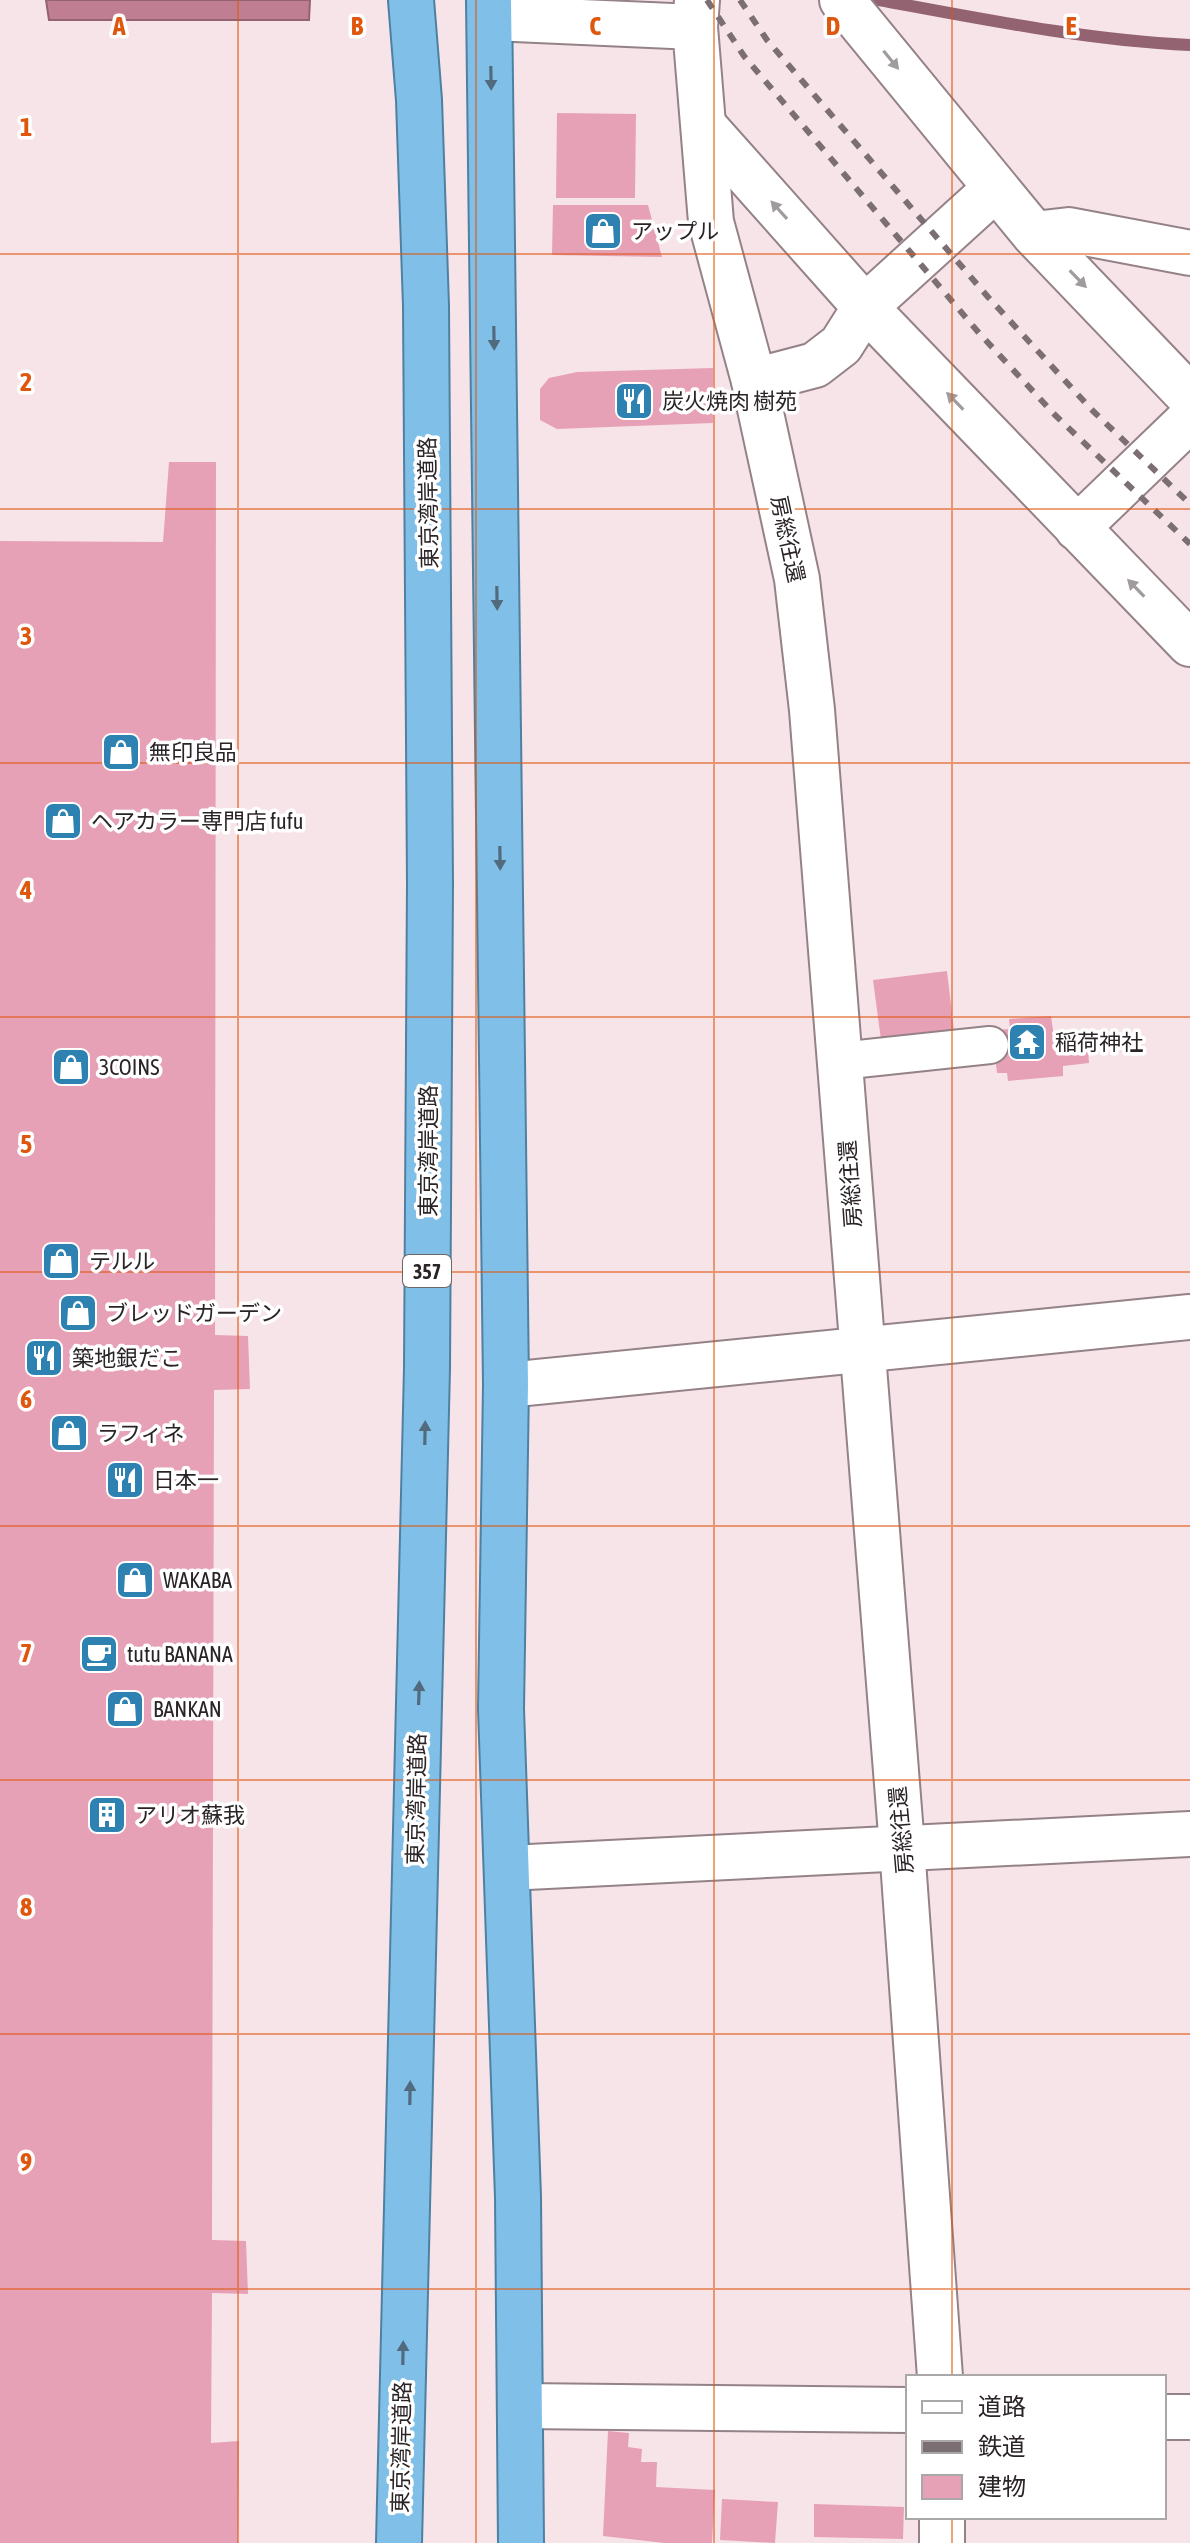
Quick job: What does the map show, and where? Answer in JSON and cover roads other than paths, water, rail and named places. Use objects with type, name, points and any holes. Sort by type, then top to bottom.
[{"type":"highway","name":"東京湾岸道路","points":[[399,2543],[427,1368],[430,883],[426,306],[419,100],[411,0]]},
{"type":"highway","points":[[489,9],[506,1385],[501,1709],[518,2197],[521,2543]]},
{"type":"street","points":[[842,0],[1034,234],[1185,379]]},
{"type":"street","points":[[489,9],[696,14]]},
{"type":"street","name":"房総往還","points":[[696,14],[711,222],[754,381],[797,579],[812,710],[902,1847],[940,2375]]},
{"type":"street","points":[[704,126],[865,307],[1190,644]]},
{"type":"street","points":[[754,381],[815,365],[841,345],[865,307],[996,188]]},
{"type":"street","points":[[1034,234],[1069,230],[1190,253]]},
{"type":"street","points":[[1077,528],[1190,419]]},
{"type":"street","points":[[840,1061],[990,1045]]},
{"type":"street","points":[[506,1385],[1190,1317]]},
{"type":"street","points":[[507,1868],[1190,1834]]},
{"type":"street","points":[[520,2406],[906,2410]]},
{"type":"street","points":[[1166,2417],[1190,2417]]},
{"type":"street","points":[[942,2519],[942,2543]]},
{"type":"waterway","points":[[879,0],[1073,34],[1190,45]]},
{"type":"railway","points":[[707,0],[744,56],[979,333],[1055,415],[1190,544]]},
{"type":"railway","points":[[740,0],[767,40],[988,297],[1093,411],[1190,504]]},
{"type":"place","name":"アップル","points":[[603,231]]},
{"type":"place","name":"炭火焼肉 樹苑","points":[[634,401]]},
{"type":"place","name":"無印良品","points":[[121,752]]},
{"type":"place","name":"ヘアカラー専門店 fufu","points":[[63,821]]},
{"type":"place","name":"稲荷神社","points":[[1027,1042]]},
{"type":"place","name":"3COINS","points":[[71,1067]]},
{"type":"place","name":"テルル","points":[[61,1261]]},
{"type":"place","name":"ブレッドガーデン","points":[[78,1313]]},
{"type":"place","name":"築地銀だこ","points":[[44,1358]]},
{"type":"place","name":"ラフィネ","points":[[69,1433]]},
{"type":"place","name":"日本一","points":[[125,1480]]},
{"type":"place","name":"WAKABA","points":[[135,1580]]},
{"type":"place","name":"tutu BANANA","points":[[99,1654]]},
{"type":"place","name":"BANKAN","points":[[125,1709]]},
{"type":"place","name":"アリオ蘇我","points":[[107,1815]]}]
